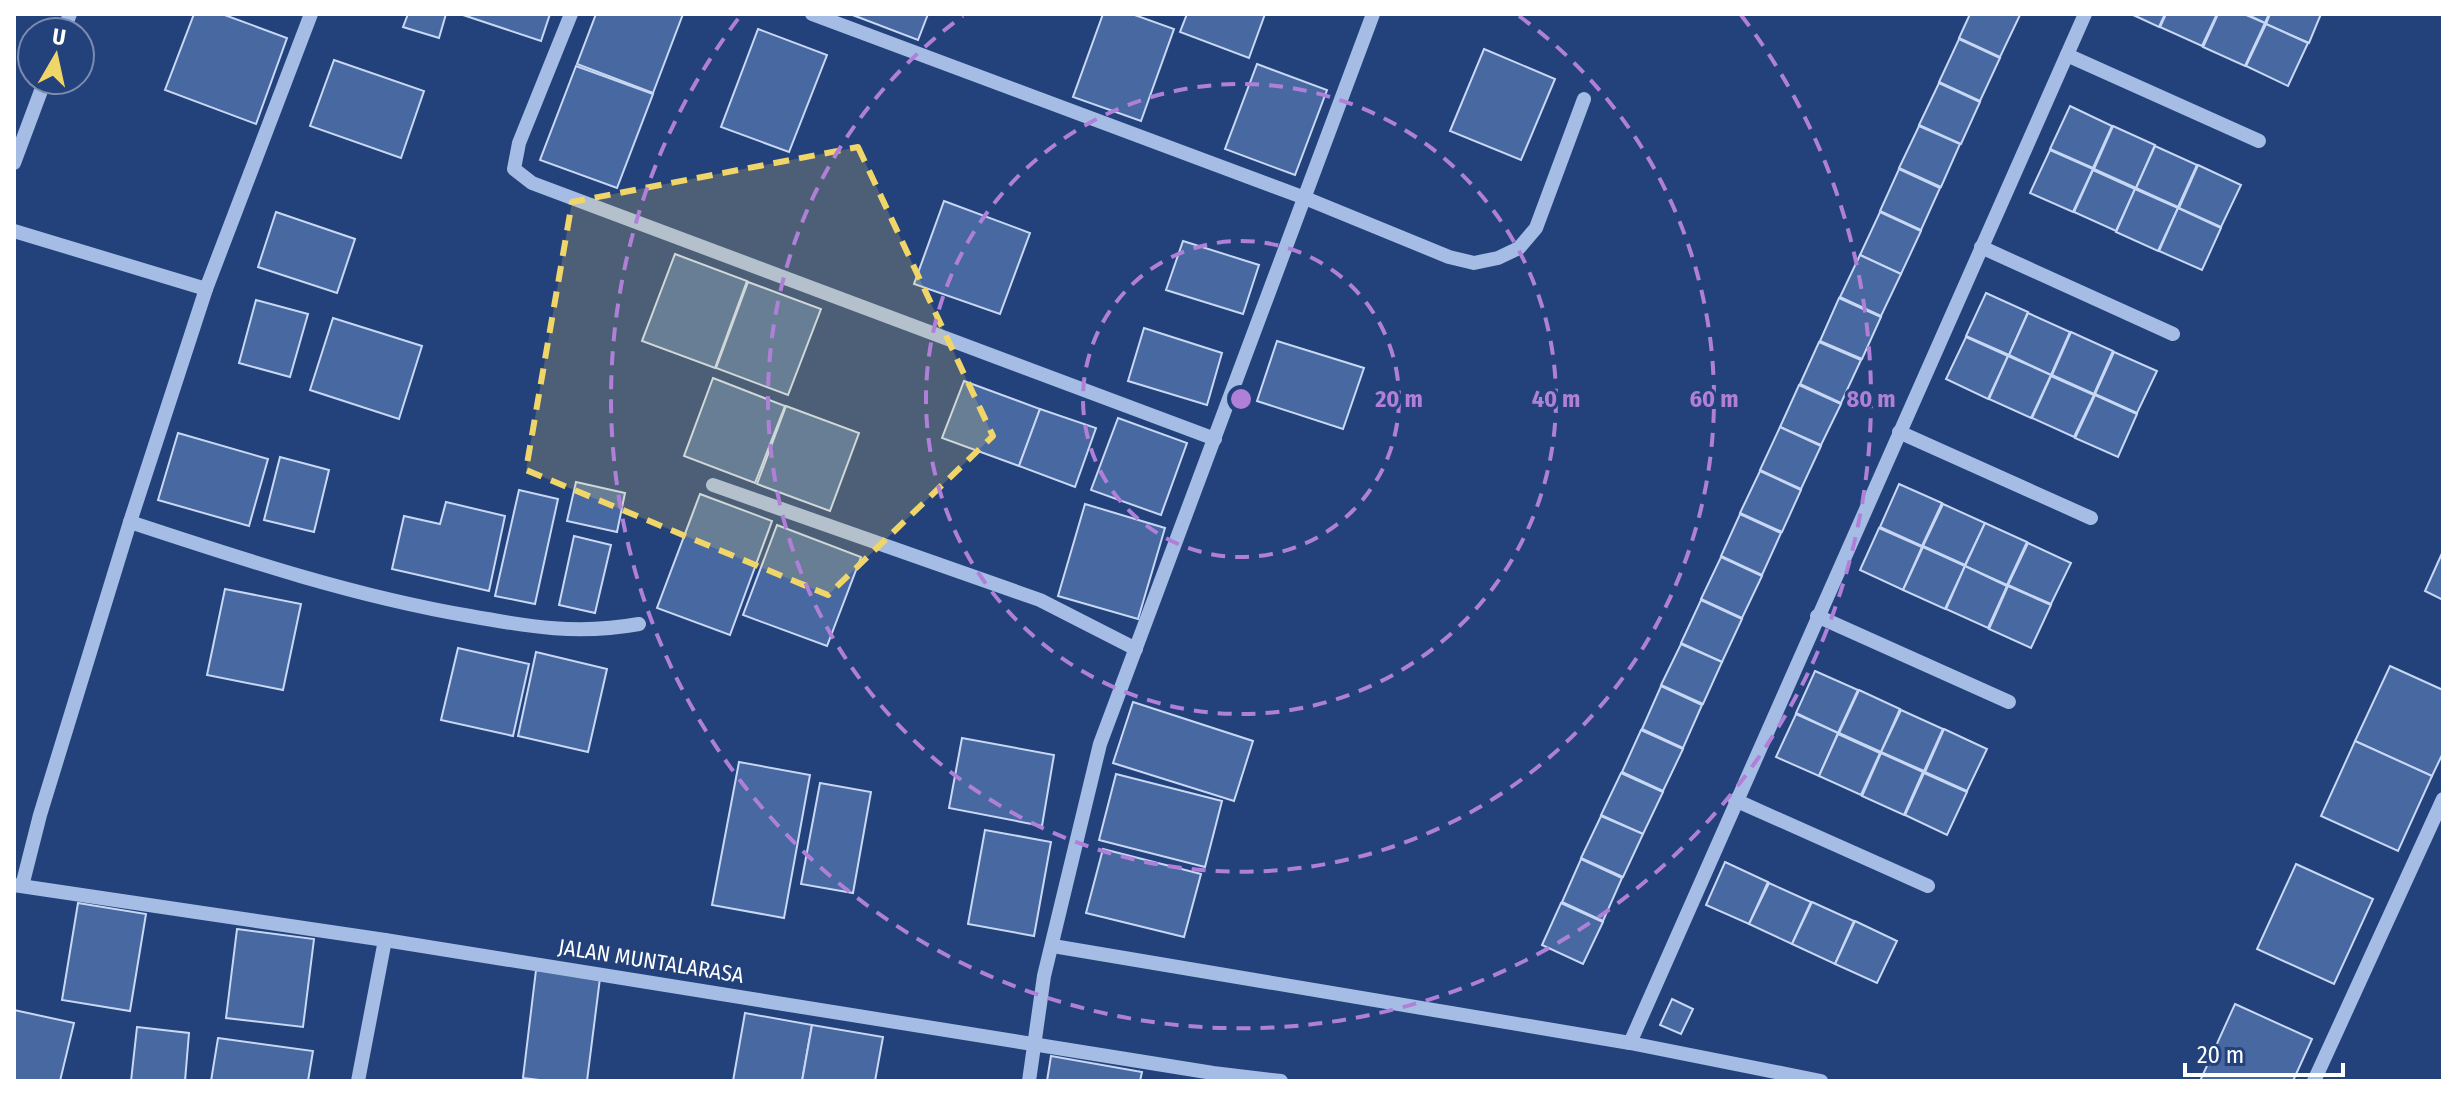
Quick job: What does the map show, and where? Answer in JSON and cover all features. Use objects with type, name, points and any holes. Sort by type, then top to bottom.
[{"type":"street","points":[[18,886],[27,869],[40,815],[130,522],[206,289],[311,14]]},
{"type":"street","points":[[571,14],[519,143],[514,169],[532,183],[1215,439]]},
{"type":"street","points":[[812,14],[1305,198],[1449,257],[1474,263],[1498,258],[1519,248],[1536,228],[1584,99]]},
{"type":"street","points":[[1029,1081],[1044,976],[1100,744],[1373,14]]},
{"type":"street","points":[[1630,1043],[2085,14]]},
{"type":"street","points":[[2067,55],[2259,141]]},
{"type":"street","points":[[14,163],[39,96]]},
{"type":"street","points":[[14,231],[206,289]]},
{"type":"street","points":[[1981,247],[2173,334]]},
{"type":"street","points":[[1899,432],[2091,518]]},
{"type":"street","points":[[713,485],[1040,600],[1136,649]]},
{"type":"street","points":[[130,522],[254,563],[362,594],[441,611],[545,630],[610,629],[639,624]]},
{"type":"street","points":[[1817,616],[2009,702]]},
{"type":"street","points":[[2314,1081],[2443,799]]},
{"type":"street","points":[[1735,800],[1928,886]]},
{"type":"street","name":"JALAN MUNTALARASA","points":[[18,886],[385,940],[1213,1073],[1281,1081]]},
{"type":"street","points":[[358,1081],[385,940]]},
{"type":"street","points":[[1053,946],[1630,1043],[1821,1081]]},
{"type":"highlighted area","points":[[858,147],[993,436],[828,595],[526,470],[572,202]]},
{"type":"building","points":[[194,14],[222,14],[287,38],[256,124],[165,90]]},
{"type":"building","points":[[408,14],[446,14],[439,38],[403,27]]},
{"type":"building","points":[[460,14],[550,14],[541,41]]},
{"type":"building","points":[[596,14],[683,14],[653,93],[577,64]]},
{"type":"building","points":[[850,14],[928,14],[918,40]]},
{"type":"building","points":[[1103,14],[1132,14],[1174,29],[1141,121],[1073,97]]},
{"type":"building","points":[[1187,14],[1265,14],[1249,58],[1180,32]]},
{"type":"building","points":[[1970,14],[2020,15],[2000,57],[1959,38]]},
{"type":"building","points":[[2131,14],[2165,14],[2159,27]]},
{"type":"building","points":[[2166,14],[2217,14],[2202,46],[2160,27]]},
{"type":"building","points":[[2218,14],[2244,14],[2265,23],[2245,66],[2203,47]]},
{"type":"building","points":[[2246,14],[2269,14],[2265,23]]},
{"type":"building","points":[[2270,14],[2321,14],[2309,43],[2266,24]]},
{"type":"building","points":[[2266,24],[2308,43],[2288,86],[2246,66]]},
{"type":"building","points":[[758,29],[827,55],[789,152],[721,127]]},
{"type":"building","points":[[1959,39],[2000,58],[1980,101],[1939,82]]},
{"type":"building","points":[[1484,49],[1555,79],[1521,160],[1450,131]]},
{"type":"building","points":[[334,60],[424,91],[401,158],[310,126]]},
{"type":"building","points":[[1257,64],[1327,90],[1295,175],[1225,149]]},
{"type":"building","points":[[576,66],[653,94],[617,188],[540,160]]},
{"type":"building","points":[[1939,83],[1980,102],[1961,144],[1919,125]]},
{"type":"building","points":[[2070,106],[2112,126],[2093,168],[2050,149]]},
{"type":"building","points":[[1919,126],[1960,144],[1941,187],[1899,168]]},
{"type":"building","points":[[2113,126],[2155,145],[2136,188],[2094,169]]},
{"type":"building","points":[[2155,146],[2197,165],[2178,207],[2136,188]]},
{"type":"building","points":[[2050,150],[2093,169],[2073,212],[2030,193]]},
{"type":"building","points":[[2198,165],[2241,185],[2221,227],[2179,208]]},
{"type":"building","points":[[1899,169],[1940,188],[1921,230],[1880,211]]},
{"type":"building","points":[[2093,170],[2135,189],[2116,231],[2074,212]]},
{"type":"building","points":[[2135,189],[2178,208],[2158,251],[2116,232]]},
{"type":"building","points":[[944,201],[1030,233],[1000,314],[914,284]]},
{"type":"building","points":[[2178,208],[2221,228],[2202,270],[2159,251]]},
{"type":"building","points":[[276,212],[355,239],[337,293],[258,267]]},
{"type":"building","points":[[1880,212],[1921,231],[1901,274],[1860,255]]},
{"type":"building","points":[[1183,241],[1259,265],[1243,314],[1166,290]]},
{"type":"building","points":[[675,254],[747,281],[715,368],[642,341]]},
{"type":"building","points":[[1860,255],[1901,274],[1881,316],[1840,297]]},
{"type":"building","points":[[748,282],[821,309],[788,395],[716,368]]},
{"type":"building","points":[[1986,293],[2028,312],[2009,355],[1966,336]]},
{"type":"building","points":[[1839,298],[1881,317],[1862,359],[1820,341]]},
{"type":"building","points":[[256,300],[308,314],[290,377],[239,363]]},
{"type":"building","points":[[2028,313],[2070,332],[2051,375],[2009,355]]},
{"type":"building","points":[[333,318],[422,346],[399,419],[310,390]]},
{"type":"building","points":[[1144,328],[1222,353],[1207,405],[1128,381]]},
{"type":"building","points":[[2071,332],[2113,351],[2094,394],[2052,375]]},
{"type":"building","points":[[1966,337],[2008,356],[1988,399],[1946,379]]},
{"type":"building","points":[[1277,341],[1364,368],[1343,429],[1257,401]]},
{"type":"building","points":[[1819,342],[1861,360],[1841,403],[1800,384]]},
{"type":"building","points":[[2114,352],[2157,371],[2137,413],[2095,394]]},
{"type":"building","points":[[2008,356],[2051,375],[2031,418],[1989,399]]},
{"type":"building","points":[[2051,376],[2094,395],[2074,437],[2032,418]]},
{"type":"building","points":[[713,378],[785,406],[755,483],[684,456]]},
{"type":"building","points":[[964,381],[1040,409],[1019,466],[942,438]]},
{"type":"building","points":[[1799,385],[1841,404],[1821,445],[1780,427]]},
{"type":"building","points":[[2095,395],[2137,414],[2118,457],[2075,438]]},
{"type":"building","points":[[786,406],[859,433],[830,511],[757,484]]},
{"type":"building","points":[[1040,409],[1096,428],[1075,487],[1019,466]]},
{"type":"building","points":[[1118,418],[1187,443],[1161,515],[1091,490]]},
{"type":"building","points":[[1780,427],[1821,446],[1801,489],[1760,470]]},
{"type":"building","points":[[178,433],[268,459],[249,526],[158,500]]},
{"type":"building","points":[[280,457],[329,470],[314,532],[264,520]]},
{"type":"building","points":[[1760,471],[1801,490],[1782,532],[1740,513]]},
{"type":"building","points":[[576,482],[625,493],[617,532],[567,521]]},
{"type":"building","points":[[1899,484],[1942,503],[1922,546],[1880,527]]},
{"type":"building","points":[[519,490],[558,499],[535,604],[495,596]]},
{"type":"building","points":[[700,494],[772,521],[730,635],[657,608]]},
{"type":"building","points":[[446,502],[505,516],[489,591],[392,569],[404,516],[440,524]]},
{"type":"building","points":[[1085,504],[1165,528],[1138,619],[1058,596]]},
{"type":"building","points":[[1943,504],[1985,523],[1965,565],[1923,546]]},
{"type":"building","points":[[1740,514],[1781,533],[1762,575],[1721,556]]},
{"type":"building","points":[[1985,523],[2027,542],[2007,585],[1965,566]]},
{"type":"building","points":[[777,525],[861,557],[827,646],[743,615]]},
{"type":"building","points":[[1879,528],[1922,547],[1903,590],[1860,570]]},
{"type":"building","points":[[574,536],[611,545],[595,613],[559,605]]},
{"type":"building","points":[[2028,543],[2071,563],[2051,604],[2008,585]]},
{"type":"building","points":[[1923,547],[1965,566],[1945,609],[1903,590]]},
{"type":"building","points":[[2443,551],[2443,600],[2425,591]]},
{"type":"building","points":[[1721,557],[1762,576],[1742,618],[1701,599]]},
{"type":"building","points":[[1965,566],[2007,586],[1988,628],[1946,609]]},
{"type":"building","points":[[2008,586],[2051,605],[2031,648],[1989,629]]},
{"type":"building","points":[[225,589],[301,604],[283,690],[207,675]]},
{"type":"building","points":[[1701,600],[1742,619],[1722,662],[1681,643]]},
{"type":"building","points":[[1681,644],[1722,662],[1703,704],[1661,685]]},
{"type":"building","points":[[458,648],[529,664],[513,736],[441,720]]},
{"type":"building","points":[[536,652],[607,669],[588,752],[518,736]]},
{"type":"building","points":[[2390,666],[2443,690],[2443,753],[2432,776],[2355,741]]},
{"type":"building","points":[[1815,671],[1858,690],[1838,733],[1796,713]]},
{"type":"building","points":[[1661,686],[1702,705],[1683,748],[1642,729]]},
{"type":"building","points":[[1859,690],[1900,709],[1881,752],[1839,733]]},
{"type":"building","points":[[1133,702],[1253,741],[1234,801],[1113,763]]},
{"type":"building","points":[[1901,710],[1943,729],[1924,771],[1881,752]]},
{"type":"building","points":[[1796,714],[1838,733],[1819,776],[1776,757]]},
{"type":"building","points":[[1944,729],[1987,749],[1967,791],[1925,772]]},
{"type":"building","points":[[1641,730],[1683,749],[1663,791],[1622,772]]},
{"type":"building","points":[[1838,734],[1880,753],[1861,795],[1819,776]]},
{"type":"building","points":[[962,738],[1054,755],[1042,826],[949,808]]},
{"type":"building","points":[[2355,741],[2432,776],[2398,851],[2321,816]]},
{"type":"building","points":[[1881,753],[1923,772],[1904,815],[1862,796]]},
{"type":"building","points":[[739,762],[810,775],[784,918],[712,905]]},
{"type":"building","points":[[1621,773],[1663,792],[1643,834],[1601,815]]},
{"type":"building","points":[[1924,773],[1967,792],[1947,835],[1905,815]]},
{"type":"building","points":[[1116,774],[1222,801],[1205,867],[1099,840]]},
{"type":"building","points":[[820,783],[871,792],[853,893],[801,884]]},
{"type":"building","points":[[1601,816],[1643,834],[1623,877],[1581,858]]},
{"type":"building","points":[[985,830],[1051,842],[1034,936],[968,924]]},
{"type":"building","points":[[1103,849],[1201,874],[1184,937],[1086,913]]},
{"type":"building","points":[[1581,859],[1622,878],[1603,921],[1562,902]]},
{"type":"building","points":[[1725,862],[1768,882],[1749,924],[1706,905]]},
{"type":"building","points":[[2296,864],[2373,899],[2334,984],[2257,949]]},
{"type":"building","points":[[1769,883],[1811,902],[1792,944],[1749,924]]},
{"type":"building","points":[[1812,902],[1854,921],[1835,964],[1792,944]]},
{"type":"building","points":[[78,903],[146,914],[130,1011],[62,1000]]},
{"type":"building","points":[[1561,903],[1603,922],[1583,964],[1542,945]]},
{"type":"building","points":[[1855,921],[1897,941],[1877,983],[1835,964]]},
{"type":"building","points":[[237,929],[314,939],[303,1027],[226,1018]]},
{"type":"building","points":[[536,970],[600,978],[587,1081],[523,1078]]},
{"type":"building","points":[[1672,999],[1693,1009],[1681,1034],[1660,1025]]},
{"type":"building","points":[[2235,1004],[2312,1039],[2293,1081],[2200,1081]]},
{"type":"building","points":[[14,1010],[74,1023],[60,1081],[14,1081]]},
{"type":"building","points":[[745,1013],[812,1025],[802,1081],[733,1081]]},
{"type":"building","points":[[812,1025],[883,1037],[875,1081],[802,1081]]},
{"type":"building","points":[[137,1027],[189,1033],[185,1081],[131,1081]]},
{"type":"building","points":[[218,1038],[313,1051],[308,1081],[211,1081]]},
{"type":"building","points":[[1051,1056],[1142,1072],[1140,1081],[1047,1081]]}]
